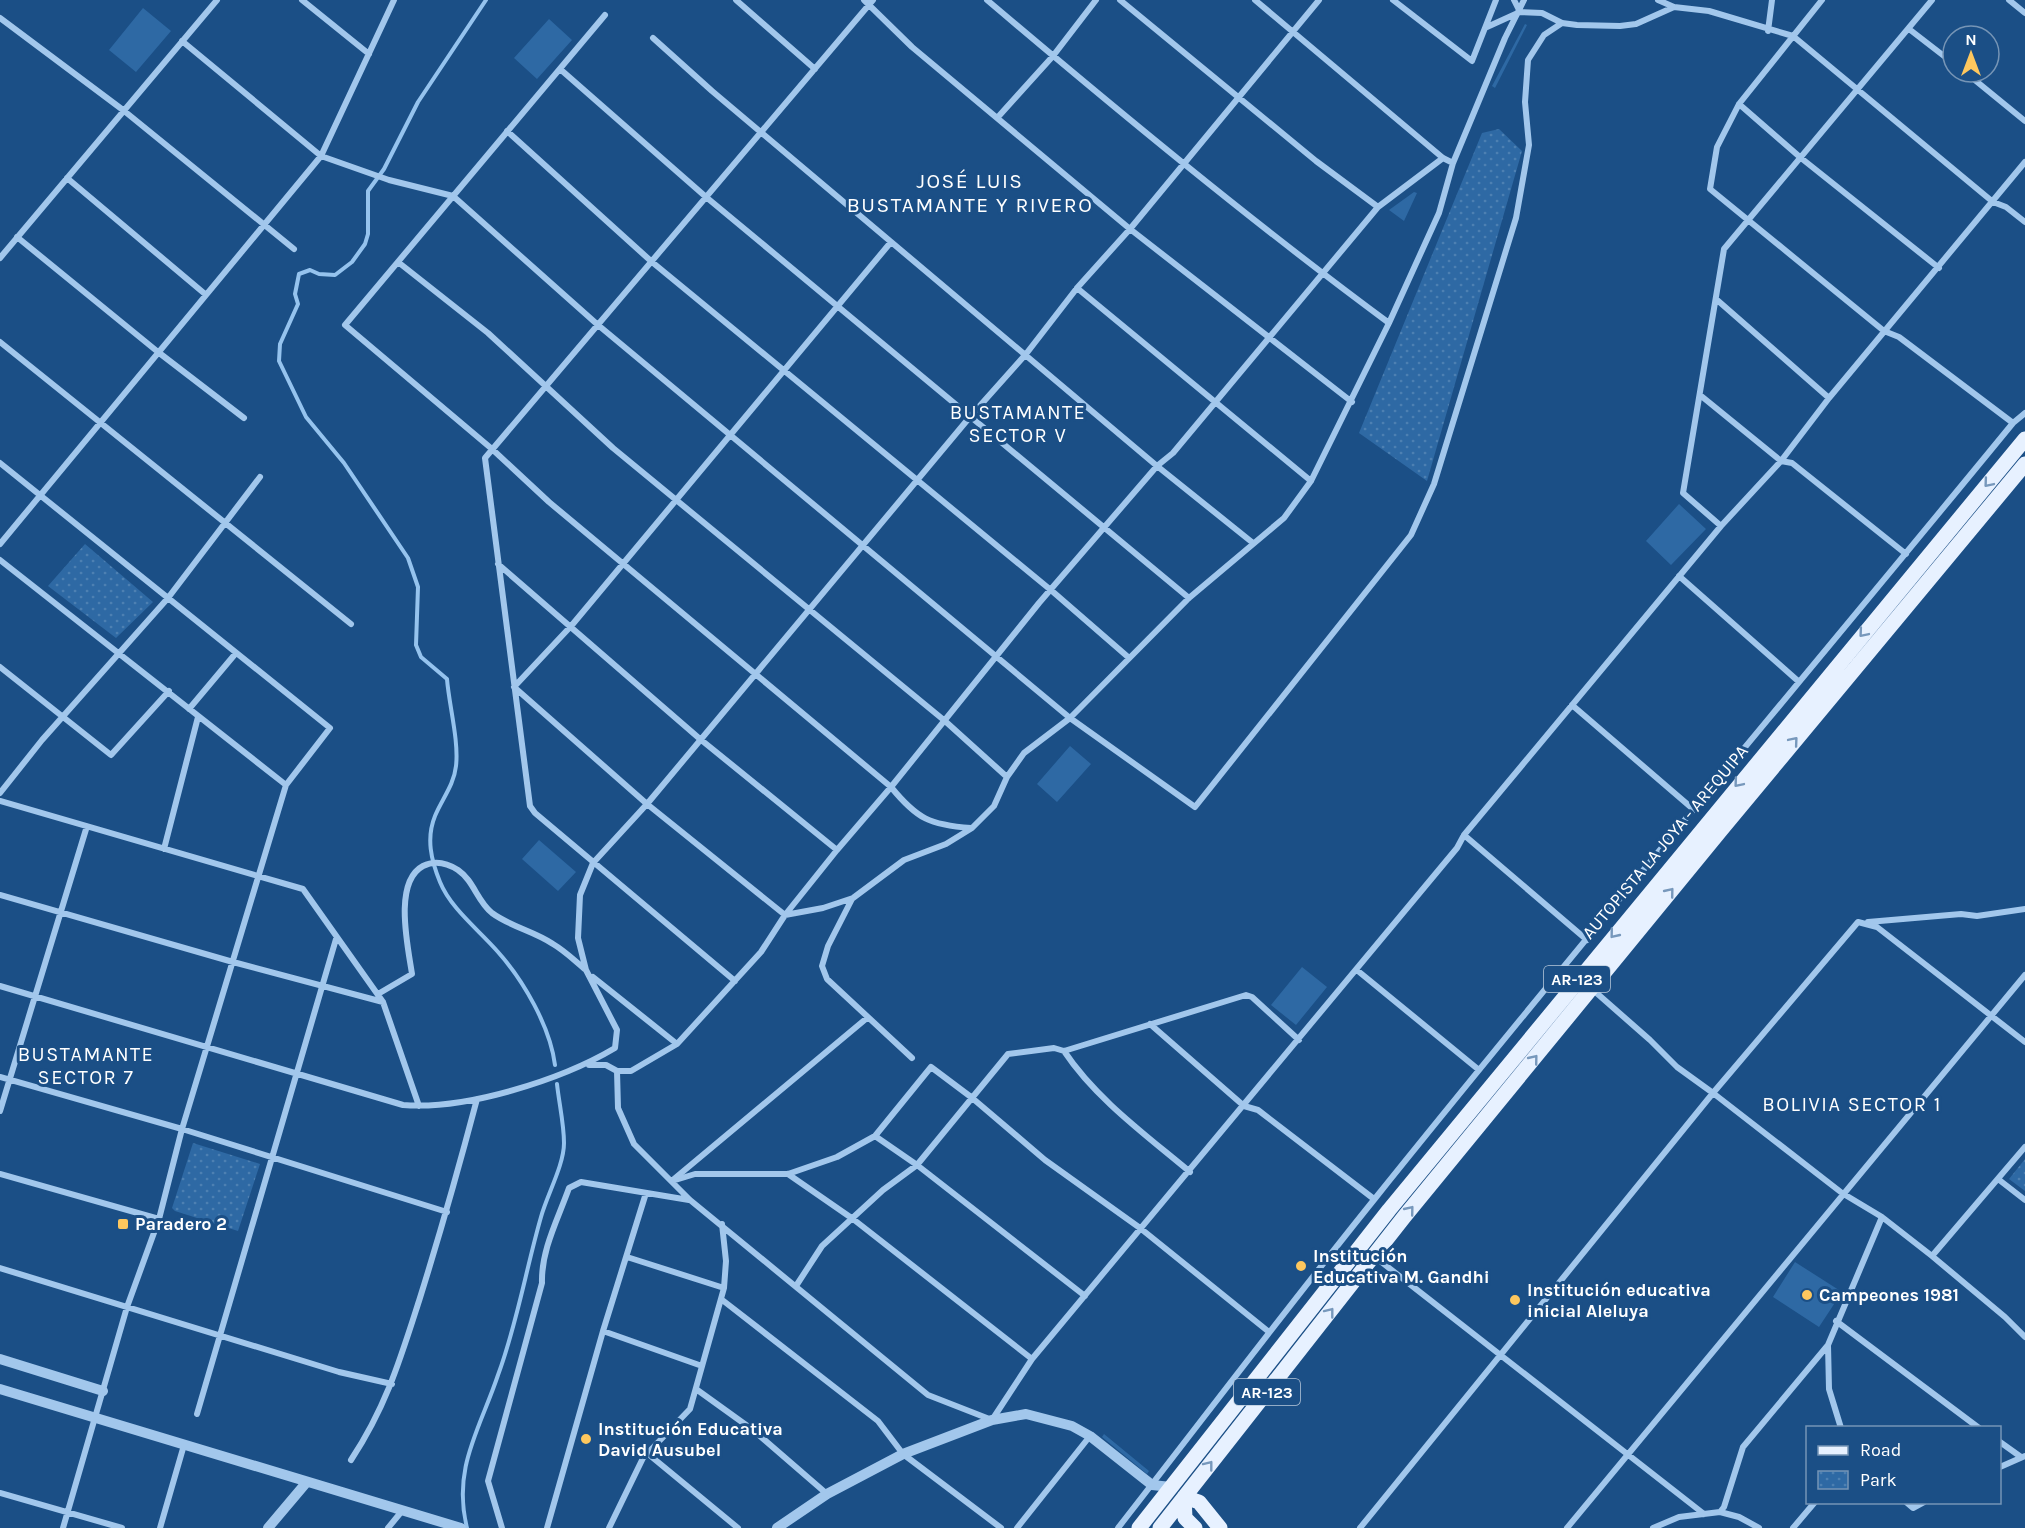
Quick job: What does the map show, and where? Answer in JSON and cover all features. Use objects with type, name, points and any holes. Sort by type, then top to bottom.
[{"type":"main road","name":"AUTOPISTA LA JOYA - AREQUIPA","points":[[1139,1528],[1167,1480],[2025,438]]},
{"type":"main road","name":"AUTOPISTA LA JOYA - AREQUIPA","points":[[1160,1528],[1591,988],[2025,465]]},
{"type":"main road","points":[[1195,1528],[1185,1518],[1184,1497],[1199,1502],[1220,1528]]},
{"type":"street","points":[[0,258],[217,0]]},
{"type":"street","points":[[302,0],[369,54]]},
{"type":"street","points":[[0,544],[205,294],[266,226],[321,156],[394,0]]},
{"type":"street","points":[[736,0],[815,69]]},
{"type":"street","points":[[987,0],[1322,273],[1389,323]]},
{"type":"street","points":[[998,117],[1053,56],[1096,0]]},
{"type":"street","points":[[1120,0],[1239,98],[1378,207]]},
{"type":"street","points":[[1255,0],[1443,158],[1454,163]]},
{"type":"street","points":[[0,986],[207,1045],[403,1105],[419,1106],[477,1099],[587,1064],[615,1048],[617,1030],[586,970],[578,938],[579,906],[583,883],[593,863],[647,804],[862,545],[1026,354],[1077,288],[1130,229],[1319,0]]},
{"type":"street","points":[[1393,0],[1472,61],[1496,0]]},
{"type":"street","points":[[1514,0],[1520,12]]},
{"type":"street","points":[[514,687],[647,804],[784,915],[823,908],[853,898],[904,860],[946,844],[972,828],[994,806],[1007,777],[1024,753],[1070,718],[1189,598],[1284,518],[1311,481],[1352,402],[1439,213],[1454,163],[1505,38],[1524,0]]},
{"type":"street","points":[[1658,0],[1674,7],[1708,11],[1793,36],[1992,202],[2006,207],[2025,222]]},
{"type":"street","points":[[1768,30],[1772,0]]},
{"type":"street","points":[[1822,0],[1738,104],[1717,147],[1710,189],[1884,331],[1899,337],[2013,423]]},
{"type":"street","points":[[1721,526],[1683,493],[1724,249],[1932,0]]},
{"type":"street","points":[[2009,0],[2025,13]]},
{"type":"street","points":[[735,981],[593,863],[535,813],[530,806],[485,458],[798,86],[815,69],[868,2],[912,47],[1130,229],[1352,402]]},
{"type":"street","points":[[1487,27],[1520,12],[1542,13],[1562,23],[1599,26],[1636,24],[1674,7]]},
{"type":"street","points":[[605,15],[345,325],[492,448],[622,564],[891,787],[918,815],[933,823],[972,828]]},
{"type":"street","points":[[0,18],[123,110],[294,249]]},
{"type":"street","points":[[182,41],[321,156],[389,180],[453,196],[598,325],[1070,718],[1195,807],[1411,535],[1434,484],[1516,218],[1528,145],[1525,102],[1528,60],[1544,35],[1562,23]]},
{"type":"street","points":[[1909,29],[1941,54]]},
{"type":"street","points":[[653,38],[712,91],[1157,466],[1253,543]]},
{"type":"street","points":[[560,69],[706,197],[969,418],[1189,598]]},
{"type":"street","points":[[1980,84],[2025,121]]},
{"type":"street","points":[[1738,104],[1801,158],[1939,268]]},
{"type":"street","points":[[507,131],[652,262],[1052,591],[1128,657]]},
{"type":"street","points":[[587,1064],[606,1065],[617,1071],[631,1071],[677,1044],[761,952],[784,915],[945,721],[996,655],[1157,466],[1173,453],[1378,207],[1443,158]]},
{"type":"street","points":[[993,1420],[1032,1359],[1358,971],[1457,848],[1464,835],[1721,526],[1781,461],[1884,331],[1939,268],[2025,162]]},
{"type":"street","points":[[67,178],[205,294]]},
{"type":"street","points":[[17,237],[158,352],[244,418]]},
{"type":"street","points":[[514,687],[572,625],[891,242]]},
{"type":"street","points":[[398,262],[488,333],[613,448],[945,721],[1007,777]]},
{"type":"street","points":[[1077,288],[1311,481]]},
{"type":"street","points":[[1716,298],[1830,398]]},
{"type":"street","points":[[0,342],[351,624]]},
{"type":"street","points":[[1700,395],[1781,461],[1792,463],[1906,554]]},
{"type":"street","points":[[1118,1528],[1152,1485],[1167,1480],[1269,1332],[1479,1070],[2013,423],[2024,417]]},
{"type":"street","points":[[0,463],[330,728],[286,785],[182,1129],[159,1218],[127,1307],[63,1528]]},
{"type":"street","points":[[0,793],[62,717],[168,598],[260,477]]},
{"type":"street","points":[[0,560],[286,785]]},
{"type":"street","points":[[498,564],[572,625],[700,739],[837,850]]},
{"type":"street","points":[[1679,576],[1798,681]]},
{"type":"street","points":[[189,709],[236,653]]},
{"type":"street","points":[[0,667],[111,755],[169,691]]},
{"type":"street","points":[[1572,705],[1693,809]]},
{"type":"street","points":[[164,849],[198,717]]},
{"type":"street","points":[[0,801],[303,889],[336,939],[383,1002],[419,1106]]},
{"type":"street","points":[[0,1111],[87,826]]},
{"type":"street","points":[[1464,835],[1587,940]]},
{"type":"street","points":[[378,994],[412,974],[405,924],[408,884],[420,868],[437,862],[456,869],[466,876],[490,911],[508,924],[552,943],[586,970],[606,990],[677,1044]]},
{"type":"street","points":[[0,895],[232,962],[383,1002]]},
{"type":"street","points":[[853,898],[828,946],[822,966],[827,979],[912,1058]]},
{"type":"street","points":[[1360,1528],[1713,1093],[1858,922],[1961,914],[1977,916],[2025,909]]},
{"type":"street","points":[[1867,922],[1877,927],[2025,1042]]},
{"type":"street","points":[[197,1414],[336,939]]},
{"type":"street","points":[[1358,971],[1479,1070]]},
{"type":"street","points":[[1567,1528],[1842,1193],[2025,975]]},
{"type":"street","points":[[1591,988],[1677,1067],[1842,1193],[1881,1217],[1932,1256],[2005,1317],[2025,1337]]},
{"type":"street","points":[[796,1286],[822,1246],[883,1190],[917,1165],[1008,1054],[1054,1048],[1064,1051],[1245,995],[1252,997],[1299,1040]]},
{"type":"street","points":[[672,1181],[867,1018]]},
{"type":"street","points":[[1150,1024],[1244,1106],[1258,1110],[1374,1199]]},
{"type":"street","points":[[1064,1051],[1078,1072],[1102,1096],[1190,1172]]},
{"type":"street","points":[[672,1181],[695,1174],[788,1174],[837,1157],[874,1136],[931,1067],[971,1097],[1045,1160],[1140,1228],[1269,1332]]},
{"type":"street","points":[[617,1071],[618,1108],[634,1144],[690,1200],[928,1395],[993,1420]]},
{"type":"street","points":[[0,1077],[182,1129],[447,1212]]},
{"type":"street","points":[[351,1460],[370,1430],[392,1384],[447,1212],[477,1099]]},
{"type":"street","points":[[874,1136],[917,1165],[1085,1296]]},
{"type":"street","points":[[1932,1256],[2025,1147]]},
{"type":"street","points":[[0,1174],[159,1218]]},
{"type":"street","points":[[788,1174],[853,1219],[1032,1359]]},
{"type":"street","points":[[1998,1179],[2025,1200]]},
{"type":"street","points":[[502,1528],[488,1481],[542,1283],[541,1269],[548,1244],[570,1188],[581,1182],[690,1200]]},
{"type":"street","points":[[547,1528],[603,1331],[646,1193]]},
{"type":"street","points":[[1839,1426],[1829,1389],[1828,1345],[1881,1217]]},
{"type":"street","points":[[609,1528],[647,1453],[690,1409],[723,1288],[726,1261],[722,1224]]},
{"type":"street","points":[[1375,1256],[1499,1356],[1704,1514]]},
{"type":"street","points":[[627,1257],[723,1288]]},
{"type":"street","points":[[0,1268],[339,1372],[392,1384]]},
{"type":"street","points":[[720,1299],[878,1421],[903,1454],[1002,1528]]},
{"type":"street","points":[[1836,1321],[1976,1426]]},
{"type":"street","points":[[603,1331],[702,1366]]},
{"type":"street","points":[[1720,1512],[1725,1507],[1743,1447],[1828,1345]]},
{"type":"street","points":[[0,1359],[104,1391]]},
{"type":"street","points":[[0,1389],[461,1528]]},
{"type":"street","points":[[696,1389],[753,1430],[827,1494]]},
{"type":"street","points":[[777,1528],[827,1494],[903,1454],[993,1420],[1026,1414],[1072,1426],[1090,1436],[1152,1485]]},
{"type":"street","points":[[1017,1528],[1090,1436]]},
{"type":"street","points":[[2001,1443],[2023,1456]]},
{"type":"street","points":[[160,1528],[184,1445]]},
{"type":"street","points":[[647,1453],[738,1528]]},
{"type":"street","points":[[2001,1467],[2023,1456]]},
{"type":"street","points":[[268,1528],[306,1483]]},
{"type":"street","points":[[0,1493],[122,1528]]},
{"type":"street","points":[[1793,1528],[1814,1504]]},
{"type":"street","points":[[1907,1504],[1913,1508],[1922,1504]]},
{"type":"street","points":[[388,1528],[402,1511]]},
{"type":"street","points":[[1653,1528],[1679,1517],[1720,1512],[1739,1517],[1759,1528]]},
{"type":"green space","points":[[143,8],[171,31],[136,72],[109,50]]},
{"type":"green space","points":[[549,19],[572,40],[537,79],[514,58]]},
{"type":"green space","points":[[1525,24],[1527,25],[1495,88],[1492,86]]},
{"type":"green space","points":[[1499,129],[1522,151],[1427,481],[1359,433],[1482,133]]},
{"type":"green space","points":[[1414,192],[1417,193],[1404,221],[1389,210]]},
{"type":"green space","points":[[1679,504],[1706,529],[1671,565],[1646,541]]},
{"type":"green space","points":[[85,544],[153,602],[116,638],[48,586]]},
{"type":"green space","points":[[1070,746],[1091,764],[1057,802],[1037,784]]},
{"type":"green space","points":[[539,840],[576,872],[558,891],[522,859]]},
{"type":"green space","points":[[1302,967],[1327,987],[1296,1025],[1271,1005]]},
{"type":"green space","points":[[193,1143],[260,1164],[238,1231],[175,1211],[172,1208]]},
{"type":"green space","points":[[2025,1159],[2025,1191],[2009,1179]]},
{"type":"green space","name":"Campeones 1981","points":[[1795,1262],[1842,1292],[1819,1327],[1773,1297]]},
{"type":"green space","points":[[1104,1434],[1149,1471],[1147,1474],[1102,1437]]},
{"type":"waterway","points":[[486,0],[418,102],[384,169],[368,191],[368,234],[365,244],[352,262],[335,275],[319,274],[310,270],[299,274],[295,294],[298,304],[280,344],[279,361],[306,417],[344,463],[408,558],[418,587],[416,645],[421,657],[447,679],[457,756],[455,773],[432,824],[430,841],[434,866],[451,901],[498,952],[526,990],[548,1035],[555,1065]]},
{"type":"waterway","points":[[467,1528],[463,1506],[465,1467],[476,1431],[505,1356],[541,1217],[563,1152],[563,1128],[557,1084]]},
{"type":"place","name":"Paradero 2","points":[[123,1224]]},
{"type":"place","name":"Institución Educativa M. Gandhi","points":[[1301,1266]]},
{"type":"place","name":"Campeones 1981","points":[[1807,1295]]},
{"type":"place","name":"Institución educativa inicial Aleluya","points":[[1515,1300]]},
{"type":"place","name":"Institución Educativa David Ausubel","points":[[586,1439]]},
{"type":"district","name":"JOSÉ LUIS BUSTAMANTE Y RIVERO","points":[[970,193]]},
{"type":"district","name":"BUSTAMANTE SECTOR V","points":[[1018,424]]},
{"type":"district","name":"BUSTAMANTE SECTOR 7","points":[[86,1066]]},
{"type":"district","name":"BOLIVIA SECTOR 1","points":[[1852,1104]]}]
